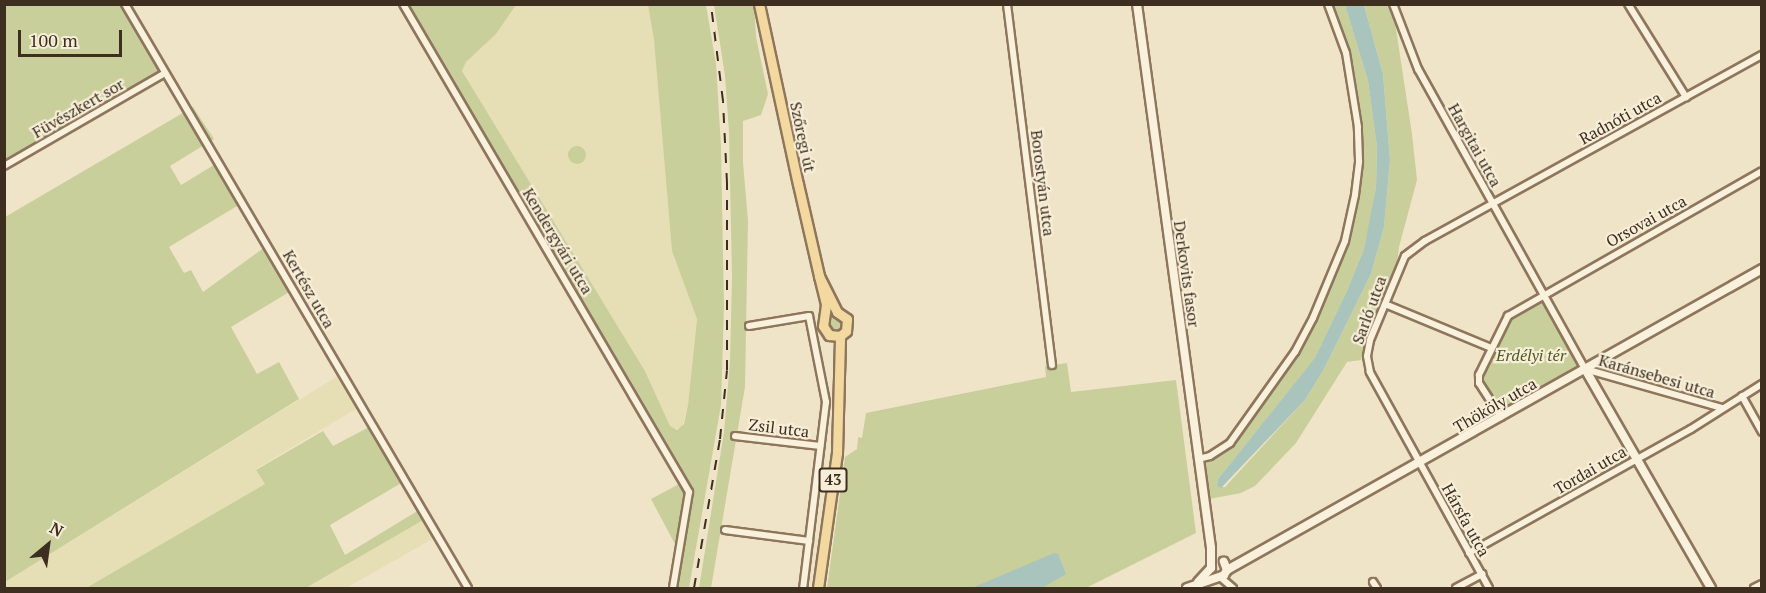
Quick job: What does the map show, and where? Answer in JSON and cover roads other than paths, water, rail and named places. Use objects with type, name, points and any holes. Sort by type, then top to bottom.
[{"type":"main road","name":"Szőregi út","points":[[759,4],[819,276],[826,316],[823,326],[826,333],[836,337]]},
{"type":"main road","name":"Szőregi út","points":[[819,276],[837,312],[845,316],[848,323],[846,331],[836,337]]},
{"type":"main road","points":[[826,316],[837,312]]},
{"type":"main road","name":"Szőregi út","points":[[818,588],[837,453],[836,337]]},
{"type":"street","name":"Kertész utca","points":[[125,4],[468,588]]},
{"type":"street","name":"Kendergyári utca","points":[[403,4],[689,492],[673,588]]},
{"type":"street","name":"Borostyán utca","points":[[1006,4],[1052,365]]},
{"type":"street","name":"Derkovits fasor","points":[[1137,4],[1211,548],[1211,567]]},
{"type":"street","points":[[1198,459],[1216,453],[1230,443],[1295,352],[1313,318],[1345,241],[1356,195],[1359,161],[1358,126],[1346,53],[1328,4]]},
{"type":"street","name":"Hargitai utca","points":[[1393,4],[1418,69],[1492,205],[1544,294]]},
{"type":"street","points":[[1628,4],[1686,97]]},
{"type":"street","name":"Radnóti utca","points":[[1492,205],[1761,55]]},
{"type":"street","name":"Füvészkert sor","points":[[4,166],[165,73]]},
{"type":"street","name":"Orsovai utca","points":[[1544,294],[1761,171]]},
{"type":"street","name":"Sarló utca","points":[[1419,464],[1374,382],[1368,363],[1368,348],[1405,256],[1425,241],[1492,205]]},
{"type":"street","name":"Thököly utca","points":[[1222,570],[1419,464],[1761,269]]},
{"type":"street","points":[[1501,417],[1479,383],[1479,375],[1508,316],[1544,294],[1711,588]]},
{"type":"street","points":[[1385,304],[1491,348]]},
{"type":"street","points":[[749,326],[810,316],[826,402],[802,588]]},
{"type":"street","name":"Karánsebesi utca","points":[[1585,369],[1722,408]]},
{"type":"street","name":"Tordai utca","points":[[1469,553],[1691,429],[1761,384]]},
{"type":"street","points":[[1742,396],[1761,432]]},
{"type":"street","name":"Zsil utca","points":[[735,436],[820,446]]},
{"type":"street","name":"Hársfa utca","points":[[1419,464],[1489,588]]},
{"type":"street","points":[[725,530],[808,541]]},
{"type":"street","points":[[1211,548],[1222,570]]},
{"type":"street","points":[[1211,567],[1222,570]]},
{"type":"street","points":[[1211,567],[1222,570]]},
{"type":"street","points":[[1198,582],[1211,567]]},
{"type":"street","points":[[1187,588],[1222,570]]},
{"type":"street","points":[[1456,588],[1482,574]]},
{"type":"street","points":[[1754,588],[1761,584]]},
{"type":"water","points":[[1345,5],[1364,5],[1383,74],[1390,160],[1384,227],[1371,274],[1324,369],[1305,400],[1221,488],[1217,486],[1218,479],[1315,358],[1364,249],[1376,187],[1377,147],[1368,81]]},
{"type":"water","points":[[1054,553],[1058,554],[1066,574],[1042,588],[972,588]]},
{"type":"railway","points":[[694,588],[720,439],[727,370],[727,183],[723,101],[711,4]]},
{"type":"park label","name":"Erdélyi tér","points":[[1531,355]]}]
